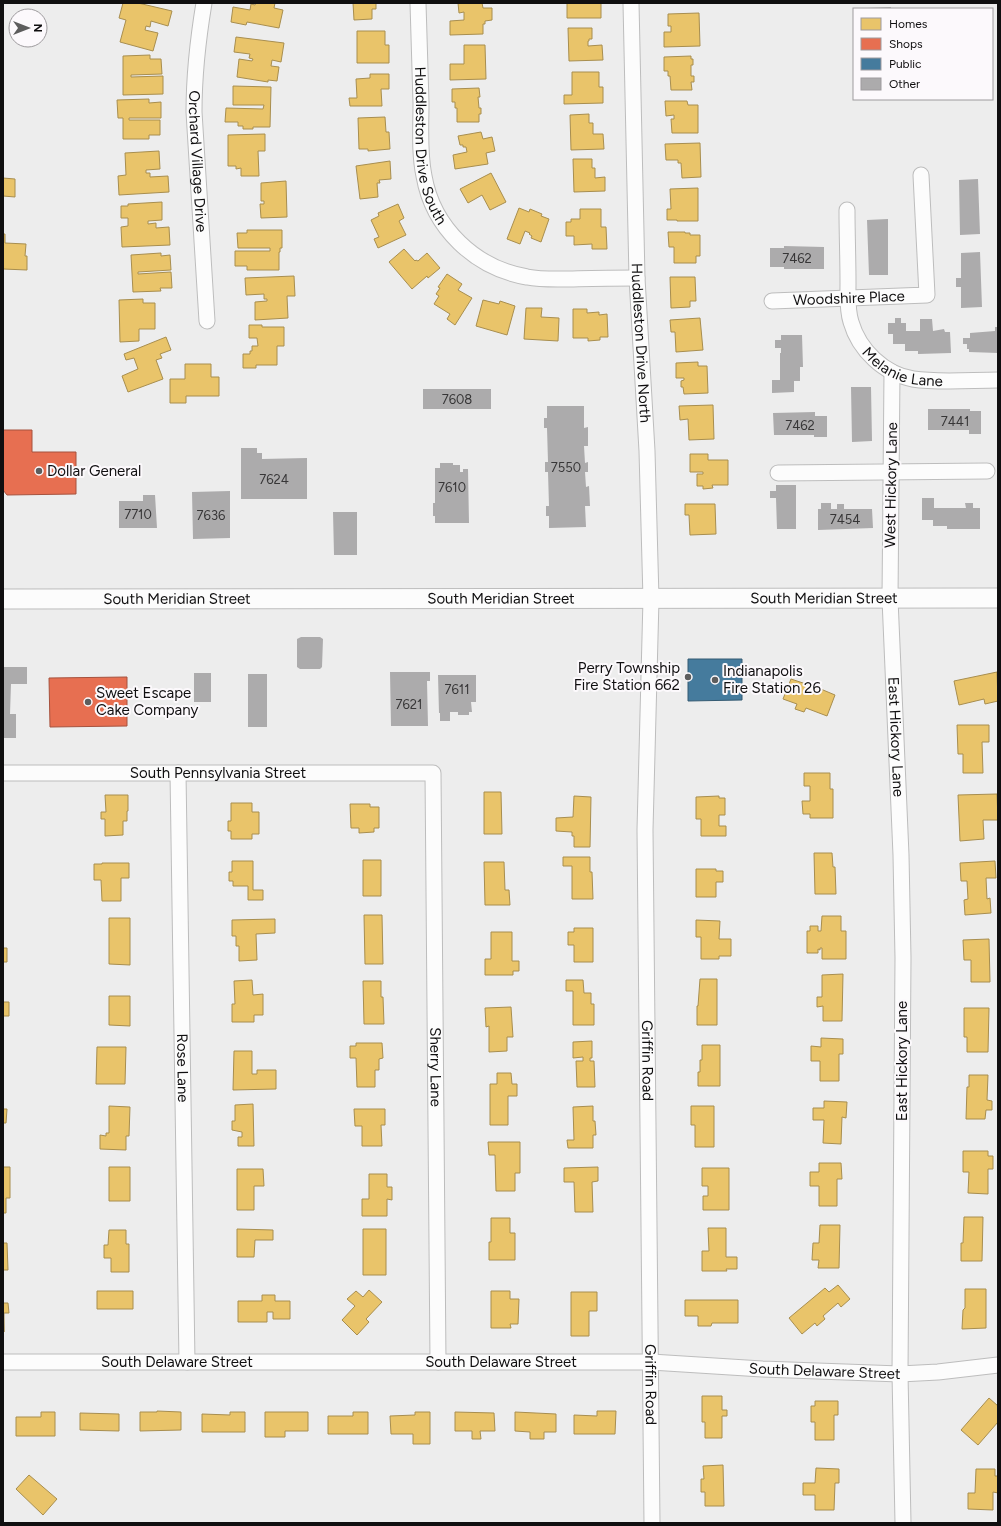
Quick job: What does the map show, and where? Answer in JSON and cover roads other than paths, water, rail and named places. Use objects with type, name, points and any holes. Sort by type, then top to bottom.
[{"type":"main road","name":"South Meridian Street","points":[[3,599],[998,598]]},
{"type":"street","name":"Orchard Village Drive","points":[[204,3],[196,56],[194,112],[207,321]]},
{"type":"street","name":"Huddleston Drive South","points":[[418,3],[422,165],[427,190],[434,207],[447,229],[464,248],[490,265],[515,274],[540,279],[636,278]]},
{"type":"street","name":"Huddleston Drive North","points":[[631,3],[636,278],[647,451],[651,599]]},
{"type":"street","name":"Woodshire Place","points":[[772,301],[926,295],[921,175]]},
{"type":"street","points":[[847,210],[848,298]]},
{"type":"street","name":"Melanie Lane","points":[[848,298],[851,322],[858,340],[871,356],[892,372],[909,378],[922,380],[998,380]]},
{"type":"street","name":"West Hickory Lane","points":[[890,599],[892,372]]},
{"type":"street","points":[[778,473],[987,471]]},
{"type":"street","name":"Griffin Road","points":[[651,599],[645,830],[652,1523]]},
{"type":"street","name":"East Hickory Lane","points":[[890,599],[901,854],[903,958],[900,1374],[903,1523]]},
{"type":"street","name":"South Pennsylvania Street","points":[[3,773],[433,773]]},
{"type":"street","name":"Rose Lane","points":[[178,773],[187,1362]]},
{"type":"street","name":"Sherry Lane","points":[[433,773],[438,1362]]},
{"type":"street","name":"South Delaware Street","points":[[3,1362],[651,1362],[762,1369],[900,1374],[938,1372],[998,1365]]},
{"type":"place","name":"Dollar General","points":[[39,471]]},
{"type":"place","name":"Perry Township Fire Station 662","points":[[688,677]]},
{"type":"place","name":"Indianapolis Fire Station 26","points":[[715,680]]},
{"type":"place","name":"Sweet Escape Cake Company","points":[[88,702]]}]
